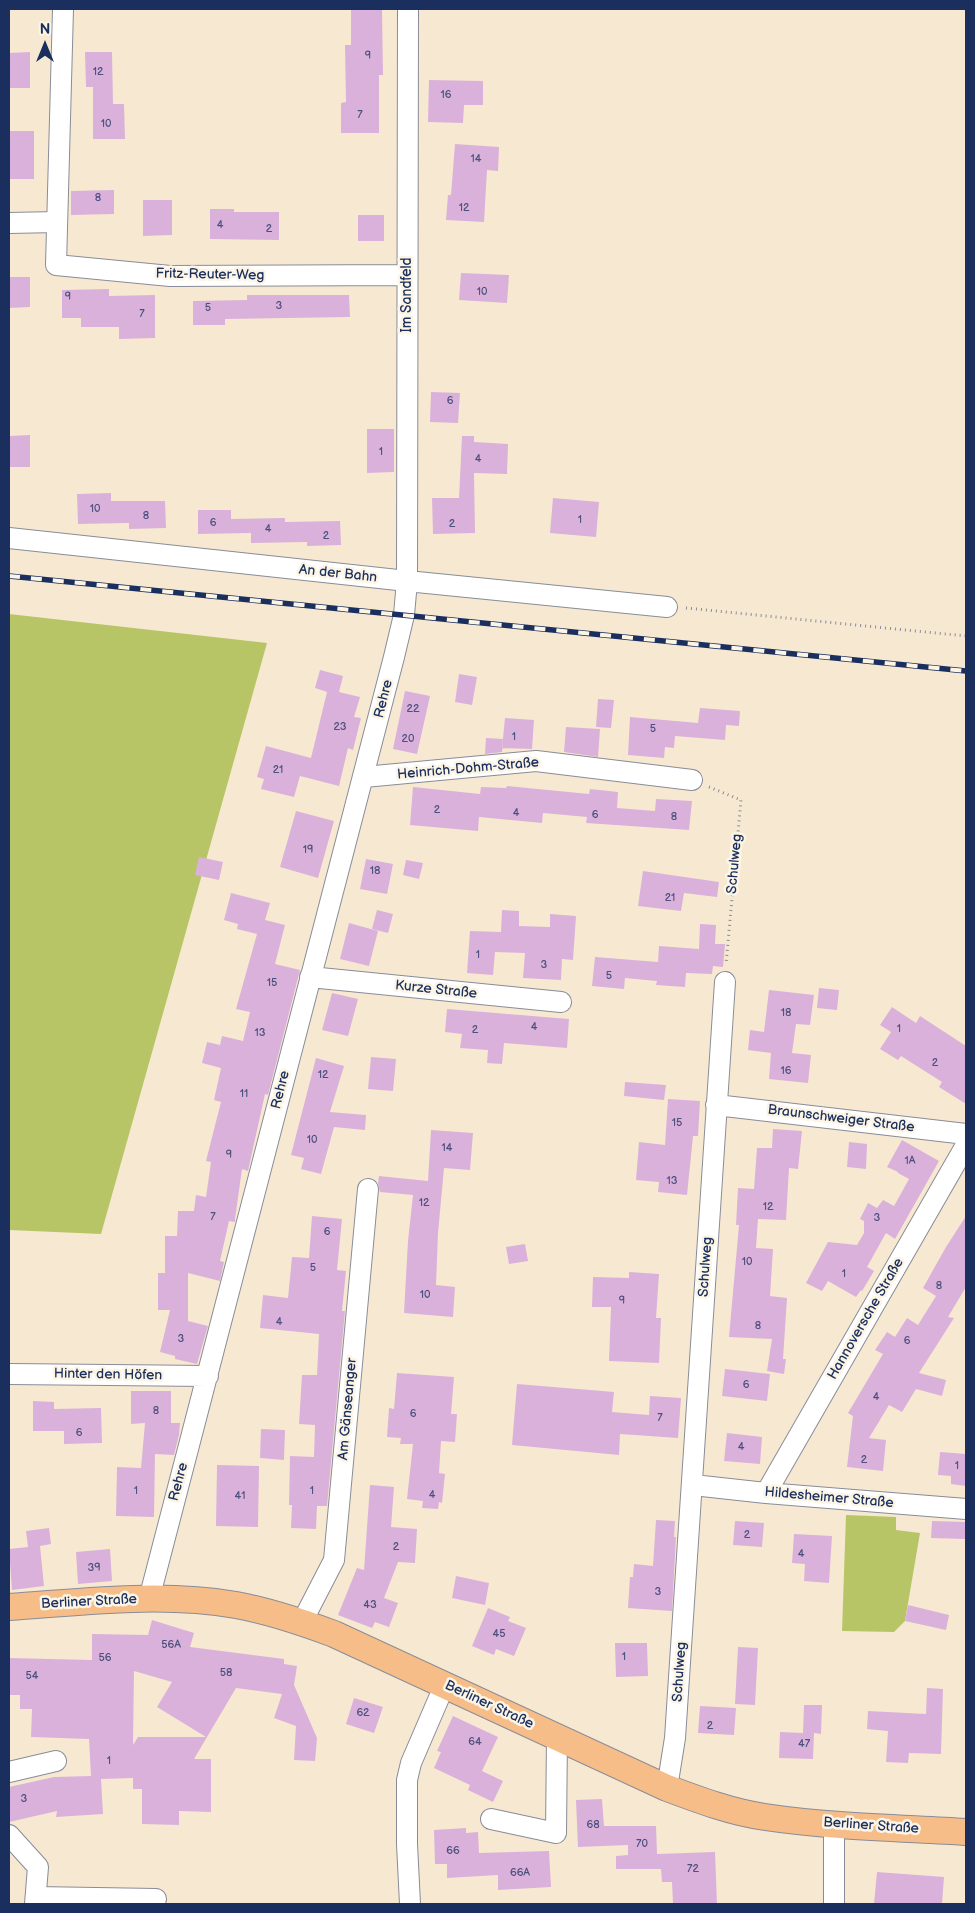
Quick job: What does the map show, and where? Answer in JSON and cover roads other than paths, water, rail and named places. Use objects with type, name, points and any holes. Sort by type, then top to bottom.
[{"type":"main road","name":"Berliner Straße","points":[[9,1607],[149,1599],[236,1605],[302,1622],[445,1684],[667,1788],[711,1804],[764,1817],[834,1824],[966,1832]]},
{"type":"street","name":"Fritz-Reuter-Weg","points":[[62,9],[56,265],[170,276],[407,275]]},
{"type":"street","name":"Im Sandfeld","points":[[407,581],[408,9]]},
{"type":"street","points":[[9,223],[57,222]]},
{"type":"street","name":"An der Bahn","points":[[9,538],[667,607]]},
{"type":"street","name":"Rehre","points":[[149,1599],[310,977],[364,777],[400,632],[407,581]]},
{"type":"street","name":"Heinrich-Dohm-Straße","points":[[364,777],[536,761],[692,780]]},
{"type":"street","name":"Kurze Straße","points":[[310,977],[561,1002]]},
{"type":"street","name":"Schulweg","points":[[667,1788],[675,1738],[725,982]]},
{"type":"street","name":"Braunschweiger Straße","points":[[716,1105],[966,1134]]},
{"type":"street","name":"Hannoversche Straße","points":[[766,1493],[966,1145]]},
{"type":"street","name":"Am Gänseanger","points":[[302,1622],[334,1560],[368,1189]]},
{"type":"street","name":"Hinter den Höfen","points":[[9,1374],[208,1376]]},
{"type":"street","name":"Hildesheimer Straße","points":[[693,1485],[766,1493],[966,1509]]},
{"type":"street","points":[[410,1904],[407,1844],[407,1780],[411,1763],[445,1684]]},
{"type":"street","points":[[491,1819],[556,1833],[557,1737]]},
{"type":"street","points":[[9,1772],[56,1761]]},
{"type":"street","points":[[834,1824],[834,1904]]},
{"type":"street","points":[[9,1835],[38,1867],[35,1901],[156,1899]]},
{"type":"railway","points":[[9,576],[966,671]]}]
